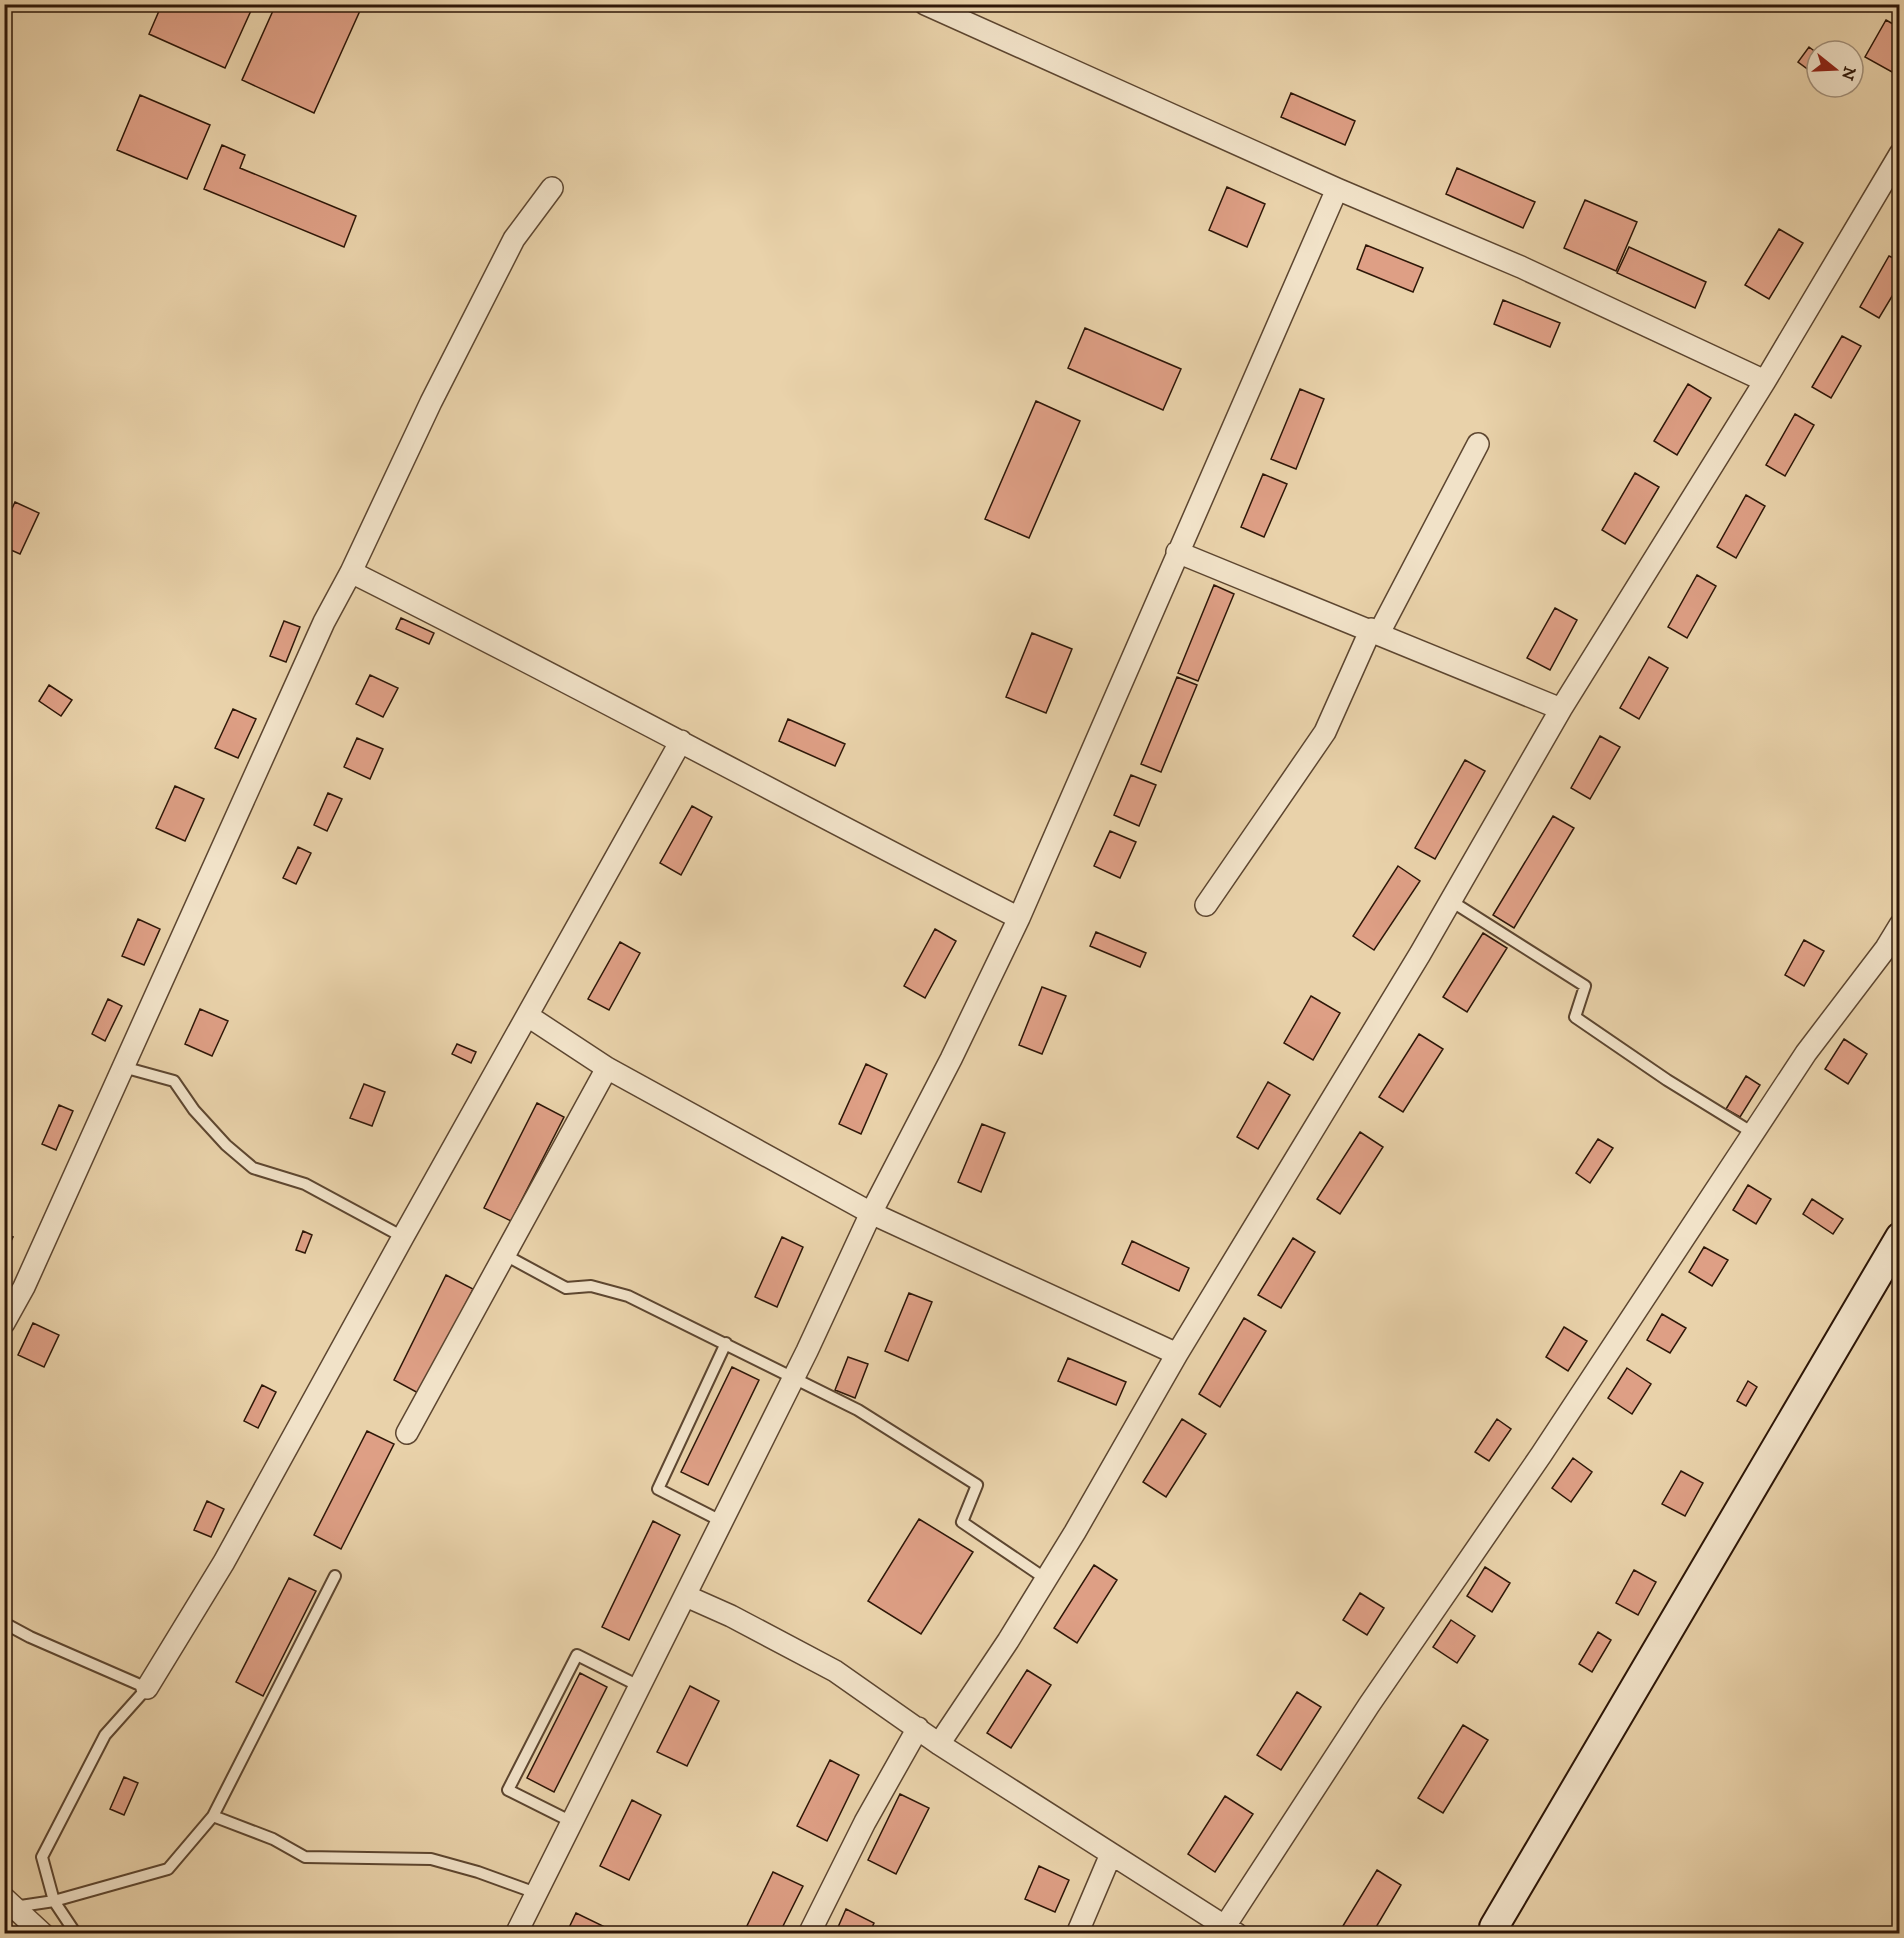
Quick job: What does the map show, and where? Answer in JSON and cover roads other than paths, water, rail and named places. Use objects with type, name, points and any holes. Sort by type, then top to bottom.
[{"type":"street","points":[[925,4],[1337,189],[1521,267],[1765,381]]},
{"type":"street","points":[[939,1744],[1046,1579],[1177,1354],[1451,901],[1561,709],[1765,381],[1899,154]]},
{"type":"street","points":[[4,1323],[24,1287],[319,633],[351,572],[431,402],[514,239],[552,188]]},
{"type":"street","points":[[516,1934],[794,1379],[872,1213],[951,1059],[1019,918],[1337,189]]},
{"type":"street","points":[[1206,905],[1325,732],[1375,631],[1478,444]]},
{"type":"street","points":[[1177,552],[1375,631],[1561,709]]},
{"type":"street","points":[[351,572],[1019,918]]},
{"type":"street","points":[[147,1688],[224,1562],[681,741]]},
{"type":"street","points":[[686,1596],[731,1616],[835,1671],[939,1744],[1231,1930],[1369,1705],[1541,1455],[1806,1053],[1886,948],[1899,925]]},
{"type":"street","points":[[528,1016],[607,1068],[872,1213],[1177,1354]]},
{"type":"street","points":[[407,1433],[607,1068]]},
{"type":"street","points":[[1496,1931],[1899,1237]]},
{"type":"street","points":[[809,1934],[865,1822],[918,1728]]},
{"type":"street","points":[[1077,1934],[1111,1854]]},
{"type":"street","points":[[9,1902],[43,1934]]},
{"type":"lane","points":[[1451,901],[1585,986],[1575,1017],[1667,1080],[1753,1133]]},
{"type":"lane","points":[[123,1066],[174,1081],[194,1110],[226,1145],[253,1168],[305,1184],[403,1237]]},
{"type":"lane","points":[[505,1255],[566,1288],[591,1286],[628,1296],[858,1410],[977,1485],[962,1522],[1046,1579]]},
{"type":"lane","points":[[723,1522],[658,1489],[726,1343]]},
{"type":"lane","points":[[9,1902],[54,1901],[168,1869],[213,1816],[335,1576]]},
{"type":"lane","points":[[4,1623],[30,1637],[147,1688],[105,1735],[42,1857],[54,1901],[76,1934]]},
{"type":"lane","points":[[572,1822],[508,1790],[577,1655],[641,1687]]},
{"type":"lane","points":[[213,1816],[273,1839],[305,1857],[431,1859],[478,1872],[536,1893]]}]
